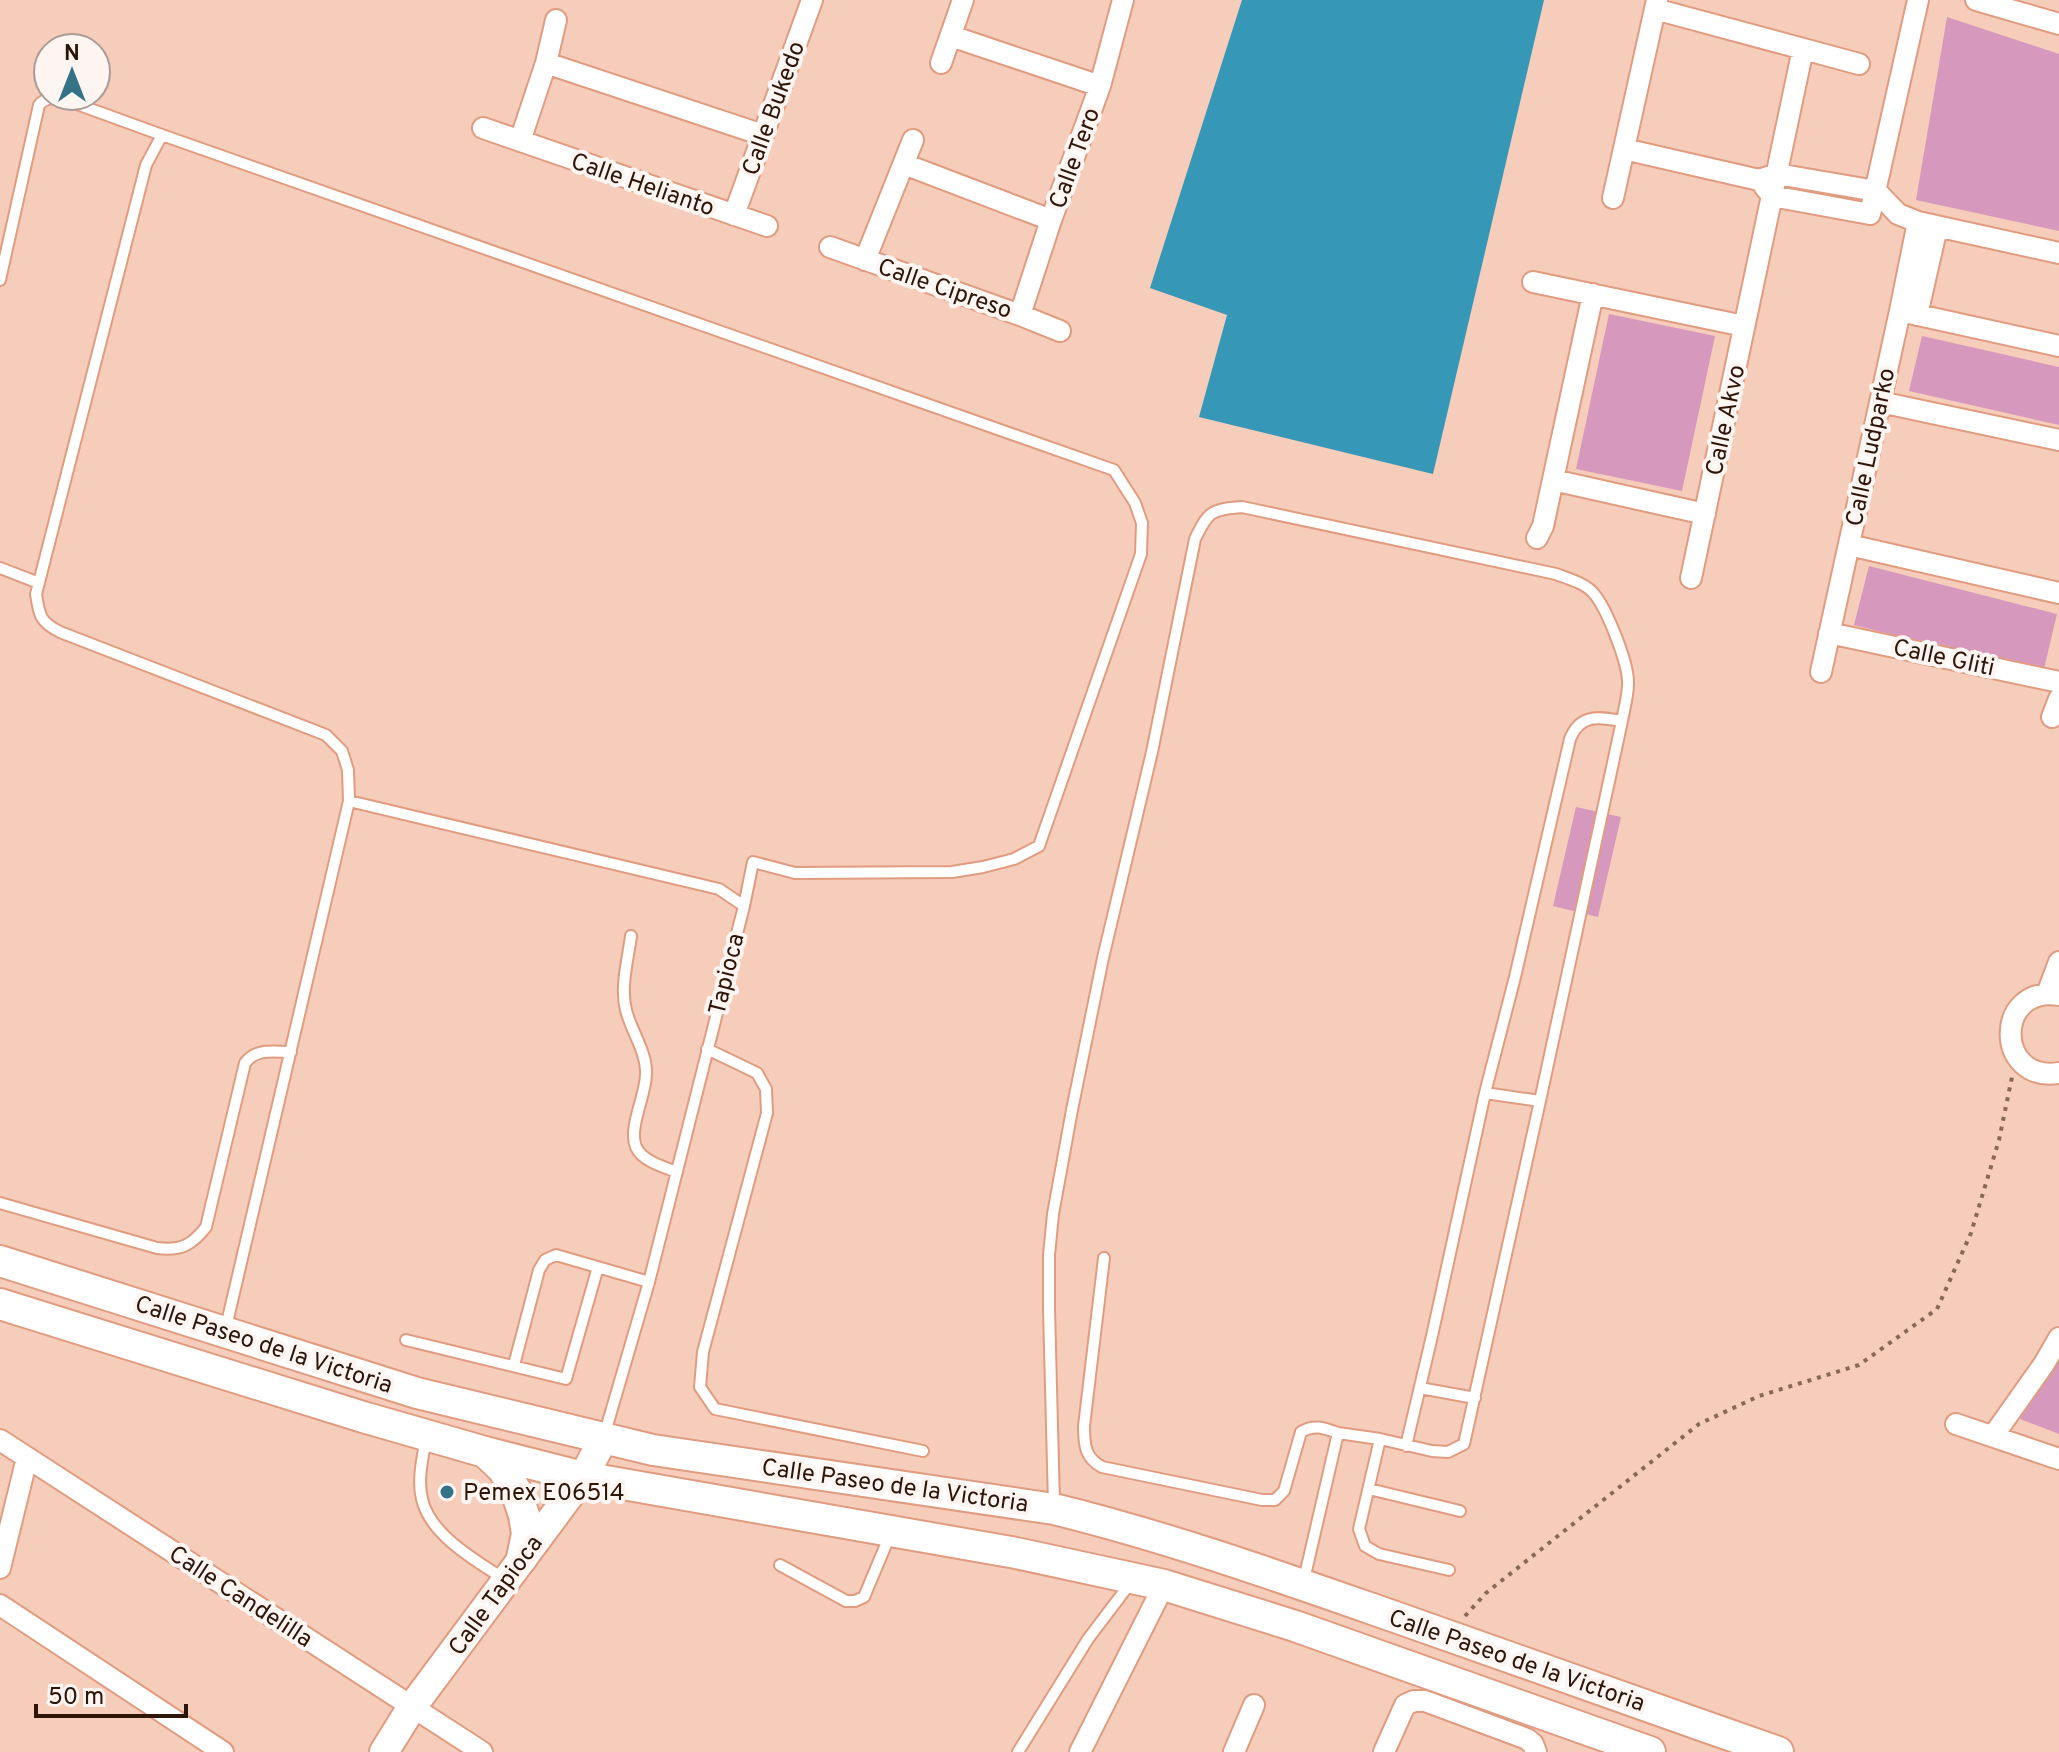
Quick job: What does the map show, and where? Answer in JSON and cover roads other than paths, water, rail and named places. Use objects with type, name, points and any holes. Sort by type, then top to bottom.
[{"type":"main road","name":"Calle Paseo de la Victoria","points":[[0,1261],[417,1393],[604,1438],[665,1452],[1054,1509],[1183,1544],[1778,1752]]},
{"type":"main road","name":"Calle Paseo de la Victoria","points":[[0,1304],[426,1435],[583,1477],[1016,1553],[1164,1585],[1295,1626],[1650,1752]]},
{"type":"main road","points":[[52,1320],[95,1319],[189,1346],[207,1346],[219,1341],[225,1331]]},
{"type":"main road","points":[[485,1452],[503,1469],[520,1503],[527,1534],[514,1569]]},
{"type":"street","points":[[941,63],[963,0]]},
{"type":"street","name":"Calle Tero","points":[[1020,315],[1100,86],[1123,0]]},
{"type":"street","points":[[1878,203],[1918,0]]},
{"type":"street","points":[[1976,0],[2059,24]]},
{"type":"street","name":"Calle Bukedo","points":[[734,215],[763,135],[804,2]]},
{"type":"street","points":[[1613,198],[1656,5],[1859,64]]},
{"type":"street","points":[[520,141],[546,63],[556,20]]},
{"type":"street","points":[[951,36],[1100,86]]},
{"type":"street","name":"Calle Akvo","points":[[1691,578],[1744,326],[1769,183],[1803,49]]},
{"type":"street","points":[[546,63],[763,135]]},
{"type":"street","name":"Calle Helianto","points":[[483,128],[767,226]]},
{"type":"street","points":[[865,260],[913,140]]},
{"type":"street","points":[[1624,149],[1769,183],[1878,203],[1927,224],[2059,253]]},
{"type":"street","points":[[904,164],[1051,220]]},
{"type":"street","name":"Calle Ludparko","points":[[1821,672],[1880,402],[1909,313],[1927,224]]},
{"type":"street","name":"Calle Cipreso","points":[[830,247],[1060,331]]},
{"type":"street","points":[[1533,282],[1744,326]]},
{"type":"street","points":[[1537,538],[1543,526],[1593,294]]},
{"type":"street","points":[[1909,313],[2059,346]]},
{"type":"street","points":[[1880,402],[2059,440]]},
{"type":"street","points":[[1553,480],[1705,514]]},
{"type":"street","points":[[1849,545],[2059,593]]},
{"type":"street","name":"Calle Gliti","points":[[1829,633],[2059,682]]},
{"type":"street","points":[[2059,962],[2053,995],[2027,1001],[2014,1016],[2010,1036],[2016,1055],[2031,1069],[2059,1073]]},
{"type":"street","points":[[1993,1436],[2059,1338]]},
{"type":"street","points":[[1956,1424],[2059,1459]]},
{"type":"street","name":"Calle Tapioca","points":[[384,1752],[412,1707],[583,1477],[604,1438]]},
{"type":"street","name":"Calle Candelilla","points":[[0,1440],[482,1752]]},
{"type":"street","points":[[0,1568],[27,1458]]},
{"type":"street","points":[[1080,1752],[1164,1585]]},
{"type":"street","points":[[0,1605],[223,1752]]},
{"type":"street","points":[[1384,1752],[1405,1705],[1425,1701],[1527,1739],[1536,1752]]},
{"type":"street","points":[[1234,1752],[1254,1705]]},
{"type":"lane","points":[[0,280],[39,105],[44,99],[63,99],[1114,470],[1135,503],[1142,523],[1141,554],[1039,846],[1014,859],[952,872],[795,873],[753,862],[744,906]]},
{"type":"lane","points":[[162,135],[146,165],[36,594],[39,612],[46,625],[60,632],[326,735],[342,751],[348,770],[349,801],[225,1331]]},
{"type":"lane","points":[[1054,1509],[1049,1309],[1053,1214],[1103,958],[1152,752],[1195,539],[1205,519],[1220,508],[1242,507],[1556,574],[1594,593],[1618,642],[1629,681],[1464,1444],[1448,1452],[1309,1427],[1301,1432],[1284,1491],[1275,1500],[1262,1500],[1102,1467],[1092,1462],[1086,1451],[1084,1426],[1104,1258]]},
{"type":"lane","points":[[0,568],[39,583]]},
{"type":"lane","points":[[1406,1446],[1485,1093],[1570,739],[1575,727],[1588,720],[1600,717],[1622,721]]},
{"type":"lane","name":"Tapioca","points":[[349,801],[719,889],[744,906],[649,1282],[604,1438]]},
{"type":"lane","points":[[631,936],[623,998],[646,1074],[633,1138],[637,1151],[654,1164],[677,1172]]},
{"type":"lane","points":[[707,1049],[757,1073],[766,1089],[767,1113],[703,1352],[700,1387],[715,1409],[923,1451]]},
{"type":"lane","points":[[0,1203],[157,1248],[172,1250],[194,1242],[206,1227],[245,1063],[251,1055],[262,1051],[291,1052]]},
{"type":"lane","points":[[1485,1093],[1540,1101]]},
{"type":"lane","points":[[514,1365],[539,1270],[545,1260],[556,1255],[649,1282]]},
{"type":"lane","points":[[406,1340],[566,1379],[598,1267]]},
{"type":"lane","points":[[1420,1388],[1475,1398]]},
{"type":"lane","points":[[1303,1585],[1338,1433]]},
{"type":"lane","points":[[426,1435],[421,1497],[429,1519],[455,1545],[514,1569]]},
{"type":"lane","points":[[1380,1439],[1359,1529],[1365,1546],[1379,1554],[1449,1570]]},
{"type":"lane","points":[[1369,1489],[1460,1511]]},
{"type":"lane","points":[[780,1565],[846,1601],[855,1601],[864,1597],[892,1531]]},
{"type":"lane","points":[[1018,1752],[1088,1639],[1134,1578]]},
{"type":"water","points":[[1242,0],[1544,0],[1433,474],[1199,417],[1227,315],[1150,288]]},
{"type":"place","name":"Pemex E06514","points":[[447,1492]]}]
